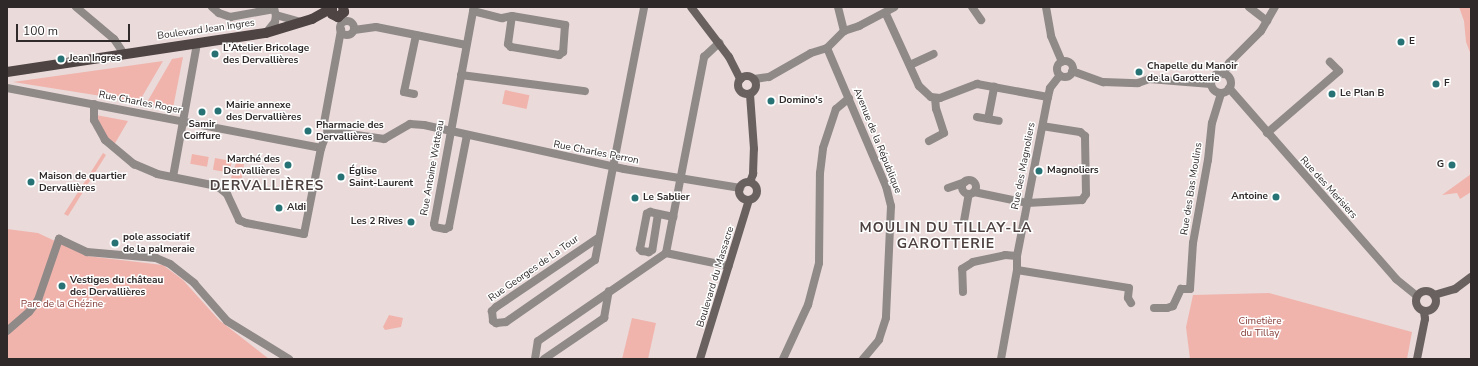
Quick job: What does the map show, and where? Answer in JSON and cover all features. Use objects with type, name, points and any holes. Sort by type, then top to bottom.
[{"type":"main road","points":[[691,7],[719,43],[740,79],[738,87],[740,91],[750,94]]},
{"type":"main road","name":"Boulevard Jean Ingres","points":[[7,72],[266,33],[308,21],[343,18]]},
{"type":"main road","points":[[740,79],[747,76],[754,79],[756,88],[750,94],[749,107],[754,150],[753,174],[750,182],[740,188],[741,197],[749,200],[755,198],[757,192],[756,186],[750,182]]},
{"type":"main road","name":"Boulevard du Massacre","points":[[700,359],[749,200]]},
{"type":"main road","points":[[1417,359],[1425,319],[1424,312],[1417,307],[1416,296],[1425,291],[1434,295],[1455,288],[1471,277]]},
{"type":"main road","points":[[1424,312],[1434,307],[1436,301],[1434,295]]},
{"type":"street","points":[[76,7],[114,39],[124,54]]},
{"type":"street","points":[[212,7],[230,17],[275,10],[308,21]]},
{"type":"street","name":"Rue Georges de La Tour","points":[[598,238],[496,307],[492,311],[492,321],[496,323],[506,322],[592,265],[598,238],[613,166],[644,7]]},
{"type":"street","points":[[838,7],[844,30]]},
{"type":"street","points":[[754,79],[769,76],[811,53],[827,48],[844,30],[886,14],[894,7]]},
{"type":"street","points":[[972,7],[981,20]]},
{"type":"street","points":[[1046,7],[1050,36],[1062,62]]},
{"type":"street","points":[[1249,7],[1267,21]]},
{"type":"street","points":[[1211,84],[1215,76],[1223,74],[1229,63],[1267,21],[1275,7]]},
{"type":"street","points":[[473,9],[502,18],[512,16],[565,25],[563,52],[559,56],[511,47],[508,44],[512,16]]},
{"type":"street","name":"Rue Antoine Watteau","points":[[467,135],[449,226],[445,229],[435,227],[434,224],[450,130],[473,9]]},
{"type":"street","points":[[266,33],[275,22],[275,10]]},
{"type":"street","points":[[886,14],[919,86],[925,93],[935,98],[973,84],[1048,97]]},
{"type":"street","points":[[94,104],[93,116],[96,126],[112,148],[146,170],[216,186],[227,194],[239,220],[246,223],[304,234],[321,148],[328,131],[324,123],[343,18],[376,27],[466,45]]},
{"type":"street","points":[[414,94],[404,92],[416,35]]},
{"type":"street","points":[[173,177],[196,43]]},
{"type":"street","points":[[535,359],[538,341],[666,253],[704,57],[719,43]]},
{"type":"street","name":"Avenue de la République","points":[[827,48],[886,186],[891,206],[886,318],[879,340],[863,359]]},
{"type":"street","points":[[910,65],[934,54]]},
{"type":"street","points":[[1062,62],[1069,63],[1072,71],[1103,82],[1138,84],[1149,79],[1211,84]]},
{"type":"street","points":[[1062,62],[1057,68],[1060,75],[1067,76],[1072,71]]},
{"type":"street","points":[[1267,133],[1339,71],[1330,62]]},
{"type":"street","points":[[1211,84],[1213,89],[1220,93],[1229,88],[1230,80],[1223,74]]},
{"type":"street","points":[[461,75],[585,91]]},
{"type":"street","name":"Rue des Magnoliers","points":[[1002,359],[1017,270],[1017,256],[1026,203],[1031,192],[1050,88],[1060,75]]},
{"type":"street","points":[[988,119],[994,87]]},
{"type":"street","name":"Rue Charles Roger","points":[[7,88],[321,148]]},
{"type":"street","name":"Rue des Merisiers","points":[[1229,88],[1396,279],[1416,296]]},
{"type":"street","name":"Rue des Bas Moulins","points":[[1154,308],[1173,306],[1181,289],[1190,289],[1193,243],[1212,123],[1220,93]]},
{"type":"street","points":[[783,359],[808,305],[819,263],[820,174],[823,148],[836,109],[849,98]]},
{"type":"street","points":[[929,141],[944,133],[936,109],[935,98]]},
{"type":"street","points":[[977,117],[999,121]]},
{"type":"street","name":"Rue Charles Perron","points":[[328,131],[384,138],[414,124],[450,130],[467,135],[613,166],[740,188]]},
{"type":"street","points":[[972,193],[1026,203],[1076,202],[1082,200],[1086,194],[1085,136],[1080,132],[1043,126]]},
{"type":"street","points":[[948,188],[970,180],[975,183],[964,221]]},
{"type":"street","points":[[658,214],[673,217]]},
{"type":"street","points":[[7,331],[35,306],[59,239],[87,252],[156,258],[170,264],[194,283],[227,321],[289,359]]},
{"type":"street","points":[[666,253],[729,266]]},
{"type":"street","points":[[963,292],[962,269],[972,262],[1005,255],[1017,256]]},
{"type":"street","points":[[1017,270],[1129,288],[1128,298],[1131,304]]},
{"type":"street","points":[[544,359],[604,318],[609,292]]},
{"type":"green space","points":[[1459,7],[1471,7],[1471,55],[1466,42],[1464,21]]},
{"type":"green space","points":[[183,57],[173,108],[146,104],[172,59]]},
{"type":"green space","points":[[163,61],[139,102],[13,82]]},
{"type":"green space","points":[[505,90],[529,95],[527,109],[502,104]]},
{"type":"green space","points":[[96,115],[128,121],[114,145],[107,138]]},
{"type":"green space","points":[[103,153],[106,155],[68,216],[64,214]]},
{"type":"green space","points":[[192,154],[209,157],[207,167],[190,164]]},
{"type":"green space","points":[[215,158],[232,161],[230,173],[213,170]]},
{"type":"green space","points":[[236,163],[244,164],[241,183],[230,181]]},
{"type":"green space","points":[[1471,174],[1471,192],[1460,199],[1457,193],[1442,195]]},
{"type":"green space","name":"Parc de la Chézine","points":[[7,229],[38,233],[87,256],[163,265],[183,280],[219,320],[269,359],[7,359]]},
{"type":"green space","name":"Cimetière du Tillay","points":[[1269,293],[1412,332],[1407,359],[1190,359],[1186,327],[1193,295]]},
{"type":"green space","points":[[389,315],[403,318],[401,327],[385,330],[383,327]]},
{"type":"green space","points":[[632,318],[656,323],[648,359],[622,359]]},
{"type":"place","name":"E","points":[[1401,42]]},
{"type":"place","name":"L'Atelier Bricolage des Dervallières","points":[[215,54]]},
{"type":"place","name":"Jean Ingres","points":[[61,59]]},
{"type":"place","name":"Chapelle du Manoir de la Garotterie","points":[[1139,72]]},
{"type":"place","name":"F","points":[[1436,84]]},
{"type":"place","name":"Le Plan B","points":[[1332,94]]},
{"type":"place","name":"Domino's","points":[[771,101]]},
{"type":"place","name":"Mairie annexe des Dervallières","points":[[218,111]]},
{"type":"place","name":"Samir Coiffure","points":[[202,112]]},
{"type":"place","name":"Pharmacie des Dervallières","points":[[308,131]]},
{"type":"place","name":"Marché des Dervallières","points":[[288,165]]},
{"type":"place","name":"G","points":[[1452,165]]},
{"type":"place","name":"Magnoliers","points":[[1039,171]]},
{"type":"place","name":"Église Saint-Laurent","points":[[341,177]]},
{"type":"place","name":"Maison de quartier Dervallières","points":[[31,182]]},
{"type":"place","name":"Antoine","points":[[1276,197]]},
{"type":"place","name":"Le Sablier","points":[[635,198]]},
{"type":"place","name":"Aldi","points":[[279,208]]},
{"type":"place","name":"Les 2 Rives","points":[[411,222]]},
{"type":"place","name":"pole associatif de la palmeraie","points":[[115,243]]},
{"type":"place","name":"Vestiges du château des Dervallières","points":[[62,286]]},
{"type":"district","name":"DERVALLIÈRES","points":[[267,186]]},
{"type":"district","name":"MOULIN DU TILLAY-LA GAROTTERIE","points":[[946,236]]}]
